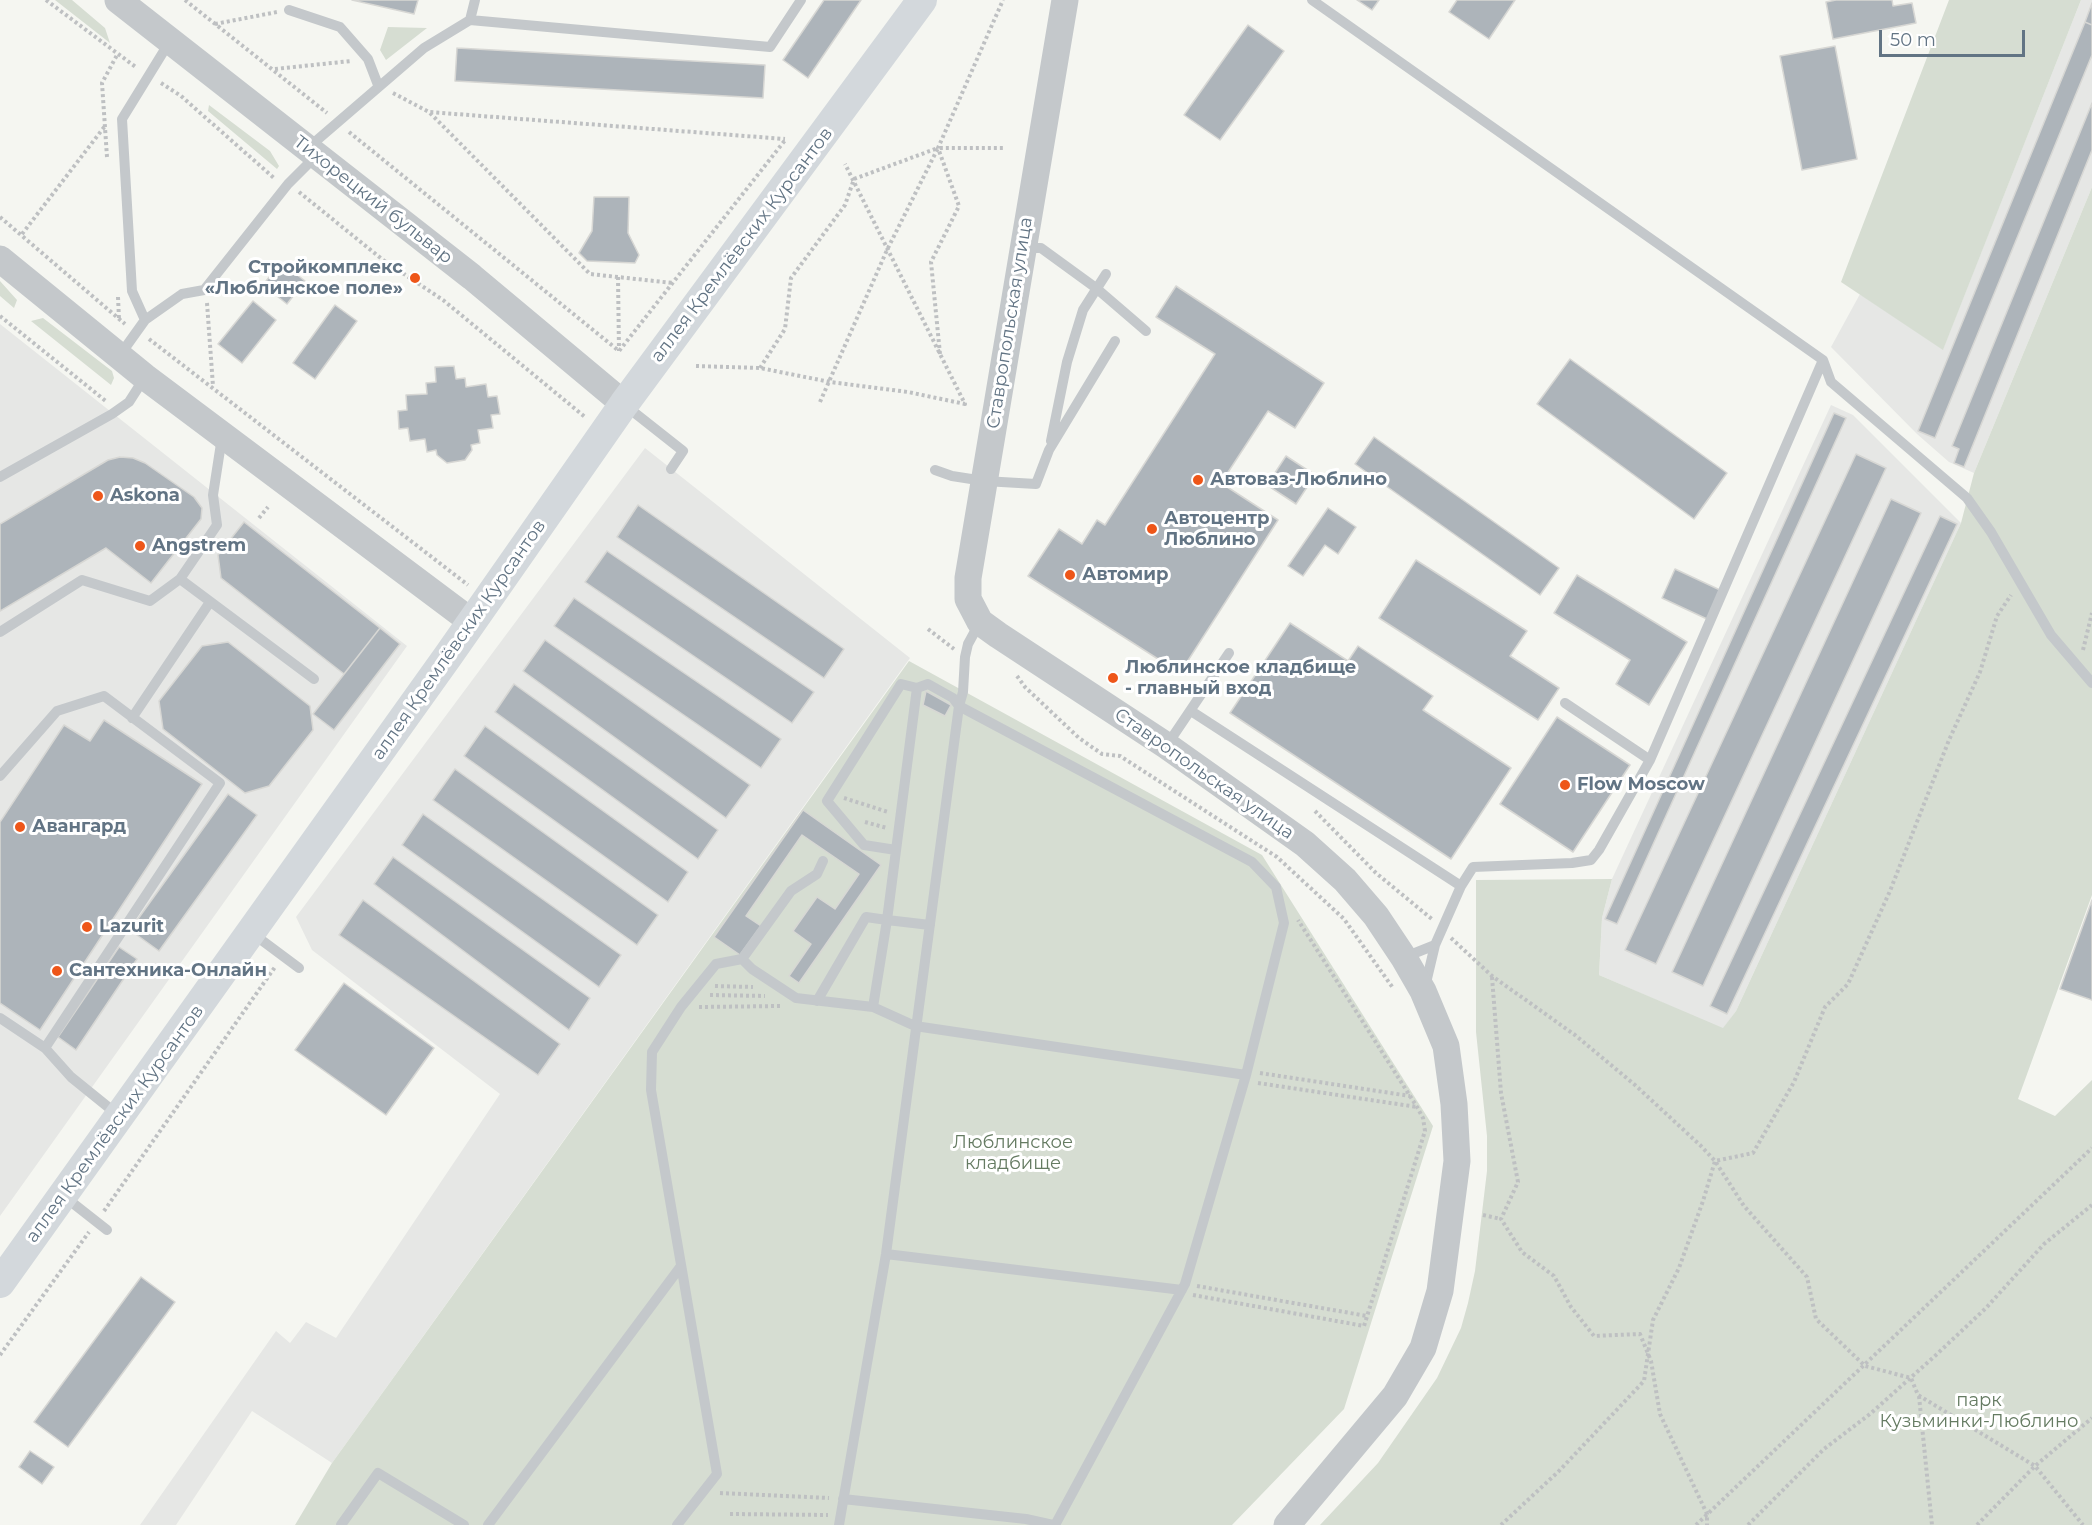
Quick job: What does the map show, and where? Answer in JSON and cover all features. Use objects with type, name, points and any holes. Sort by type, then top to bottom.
[{"type":"main road","name":"аллея Кремлёвских Курсантов","points":[[0,1283],[120,1118],[624,404],[922,0]]},
{"type":"street","name":"Тихорецкий бульвар","points":[[118,0],[472,277],[624,404]]},
{"type":"street","name":"Ставропольская улица","points":[[1065,0],[968,578],[969,599],[980,622],[1167,746],[1305,844],[1345,880],[1376,916],[1404,958],[1424,991],[1446,1046],[1455,1127],[1456,1172],[1440,1291],[1423,1348],[1395,1396],[1287,1525]]},
{"type":"street","points":[[0,259],[145,377],[472,622]]},
{"type":"lane","points":[[470,20],[475,0]]},
{"type":"lane","points":[[120,355],[145,320],[182,294],[204,290],[337,122],[424,48],[470,20],[770,47],[801,0]]},
{"type":"lane","points":[[1312,0],[1823,360],[1831,382],[1967,498],[1991,532],[2051,635],[2092,683]]},
{"type":"lane","points":[[289,10],[340,27],[368,59],[378,85]]},
{"type":"lane","points":[[145,320],[132,291],[122,119],[171,41]]},
{"type":"lane","points":[[1023,248],[1041,248],[1096,288],[1146,331]]},
{"type":"lane","points":[[935,470],[952,476],[984,481],[1036,484],[1049,450],[1067,362],[1083,310],[1106,274]]},
{"type":"lane","points":[[1049,450],[1115,341]]},
{"type":"lane","points":[[1424,991],[1442,929],[1461,886],[1473,867],[1572,863],[1591,860],[1599,850],[1650,760],[1823,360]]},
{"type":"lane","points":[[0,477],[117,411],[129,402],[145,377]]},
{"type":"lane","points":[[624,404],[683,451],[671,469]]},
{"type":"lane","points":[[0,632],[82,580],[150,601],[180,579],[217,525],[213,495],[222,434]]},
{"type":"lane","points":[[180,579],[314,679]]},
{"type":"lane","points":[[132,718],[210,602]]},
{"type":"lane","points":[[840,1520],[886,1254],[915,1026],[959,706],[963,692],[965,657],[968,644],[980,622]]},
{"type":"lane","points":[[1167,746],[1229,653]]},
{"type":"lane","points":[[843,1499],[1026,1519],[1054,1525],[1183,1287],[1246,1076],[1284,922],[1276,887],[1252,862],[959,706],[953,698],[928,684],[917,688],[901,684],[827,801],[864,845],[896,850]]},
{"type":"lane","points":[[873,1007],[887,920],[917,688]]},
{"type":"lane","points":[[0,776],[57,711],[104,696],[220,783],[45,1048]]},
{"type":"lane","points":[[1565,703],[1650,760]]},
{"type":"lane","points":[[1191,711],[1461,886]]},
{"type":"lane","points":[[677,1525],[717,1474],[651,1090],[652,1052],[681,1007],[716,964],[742,959],[791,891],[817,874],[823,861]]},
{"type":"lane","points":[[817,1000],[866,917],[930,925]]},
{"type":"lane","points":[[252,932],[299,968]]},
{"type":"lane","points":[[1404,958],[1436,945]]},
{"type":"lane","points":[[742,959],[796,998],[873,1007],[915,1026],[1246,1076]]},
{"type":"lane","points":[[0,1018],[45,1048],[71,1077],[120,1118]]},
{"type":"lane","points":[[63,1196],[107,1230]]},
{"type":"lane","points":[[886,1254],[1183,1287]]},
{"type":"lane","points":[[488,1525],[681,1266]]},
{"type":"lane","points":[[341,1525],[378,1473],[464,1525]]},
{"type":"path","points":[[46,0],[107,48],[180,96],[270,176],[288,184],[383,260],[443,300],[591,421]]},
{"type":"path","points":[[184,0],[274,69],[619,351]]},
{"type":"path","points":[[820,402],[887,250],[938,148],[1003,0]]},
{"type":"path","points":[[215,24],[289,10]]},
{"type":"path","points":[[274,69],[368,59]]},
{"type":"path","points":[[378,85],[429,112],[590,274],[673,283]]},
{"type":"path","points":[[429,112],[786,139],[619,351]]},
{"type":"path","points":[[22,234],[105,126]]},
{"type":"path","points":[[938,148],[959,206],[932,262],[941,358]]},
{"type":"path","points":[[854,179],[938,148],[1004,148]]},
{"type":"path","points":[[696,366],[760,368],[830,382],[908,392],[965,404],[845,164]]},
{"type":"path","points":[[760,368],[785,329],[791,278],[846,205],[854,179]]},
{"type":"path","points":[[0,217],[135,334],[154,341],[469,585],[476,576]]},
{"type":"path","points":[[618,277],[619,351]]},
{"type":"path","points":[[207,301],[213,386]]},
{"type":"path","points":[[0,316],[117,411]]},
{"type":"path","points":[[259,518],[268,507]]},
{"type":"path","points":[[1715,1161],[1753,1153],[1794,1082],[1825,1007],[1848,984],[1890,891],[1949,740],[1980,672],[1997,616],[2019,581]]},
{"type":"path","points":[[2078,669],[2092,613]]},
{"type":"path","points":[[928,629],[965,657]]},
{"type":"path","points":[[1012,669],[1025,687],[1079,738],[1102,753],[1120,756],[1277,857],[1344,919],[1397,994]]},
{"type":"path","points":[[832,793],[900,817]]},
{"type":"path","points":[[1310,807],[1376,873],[1442,929],[1492,976],[1575,1035],[1635,1085],[1715,1161],[1744,1206],[1807,1277],[1816,1319],[1864,1366],[1911,1378]]},
{"type":"path","points":[[838,815],[899,832]]},
{"type":"path","points":[[1183,1287],[1201,1298],[1364,1326],[1425,1131],[1418,1107],[1296,917]]},
{"type":"path","points":[[0,1355],[283,956]]},
{"type":"path","points":[[1492,976],[1501,1093],[1518,1182],[1501,1218]]},
{"type":"path","points":[[699,985],[766,988],[772,982]]},
{"type":"path","points":[[691,995],[779,996],[785,991]]},
{"type":"path","points":[[681,1007],[790,1006],[796,998]]},
{"type":"path","points":[[1246,1076],[1410,1096]]},
{"type":"path","points":[[1246,1076],[1418,1107]]},
{"type":"path","points":[[1696,1525],[2092,1148]]},
{"type":"path","points":[[1501,1525],[1559,1471],[1644,1381],[1653,1320],[1678,1268],[1715,1161]]},
{"type":"path","points":[[1748,1525],[1824,1449],[1911,1378],[1986,1308],[2044,1244],[2092,1205]]},
{"type":"path","points":[[1483,1215],[1501,1218],[1522,1252],[1554,1276],[1571,1307],[1594,1336],[1640,1334],[1648,1354],[1660,1414],[1707,1514],[1707,1525]]},
{"type":"path","points":[[1183,1287],[1367,1316]]},
{"type":"path","points":[[1911,1378],[1918,1395],[1932,1525]]},
{"type":"path","points":[[1918,1395],[2035,1466],[2084,1525]]},
{"type":"path","points":[[1977,1525],[2035,1466],[2092,1418]]},
{"type":"path","points":[[704,1492],[843,1499]]},
{"type":"path","points":[[730,1514],[840,1520]]},
{"type":"shaded area","points":[[2081,0],[2092,0],[2092,187],[1974,473],[1949,462],[1917,434],[1831,347],[1860,294],[1943,349]]},
{"type":"shaded area","points":[[0,324],[407,646],[0,1216]]},
{"type":"shaded area","points":[[1831,405],[1853,415],[1961,523],[1736,1011],[1723,1029],[1599,975],[1602,918],[1612,879]]},
{"type":"shaded area","points":[[645,448],[910,658],[332,1463],[252,1411],[176,1525],[140,1525],[276,1331],[290,1343],[306,1322],[336,1338],[500,1094],[312,950],[296,917]]},
{"type":"green space","points":[[55,0],[72,0],[105,28],[110,43]]},
{"type":"green space","points":[[1949,0],[2081,0],[1943,350],[1841,282]]},
{"type":"green space","points":[[388,27],[427,28],[386,60],[380,50]]},
{"type":"green space","points":[[209,105],[270,151],[279,166],[277,169],[208,111]]},
{"type":"green space","name":"парк Кузьминки-Люблино","points":[[2092,187],[2092,895],[2018,1099],[2055,1116],[2092,1080],[2092,1525],[1320,1525],[1378,1463],[1437,1378],[1461,1328],[1468,1303],[1475,1271],[1487,1171],[1487,1136],[1476,1032],[1476,880],[1612,879],[1602,918],[1599,975],[1723,1028],[1736,1011],[1961,523],[1974,473]]},
{"type":"green space","points":[[0,281],[17,300],[14,308],[0,296]]},
{"type":"green space","points":[[43,318],[112,371],[114,378],[111,385],[31,321]]},
{"type":"green space","name":"Люблинское кладбище","points":[[909,661],[1262,855],[1433,1126],[1344,1409],[1232,1525],[295,1525],[332,1463]]},
{"type":"building","points":[[352,0],[418,0],[414,14]]},
{"type":"building","points":[[824,0],[861,0],[808,78],[783,60]]},
{"type":"building","points":[[1357,0],[1379,0],[1372,10]]},
{"type":"building","points":[[1457,0],[1515,0],[1489,39],[1449,12]]},
{"type":"building","points":[[1892,0],[1893,6],[1912,3],[1916,23],[1833,39],[1826,2]]},
{"type":"building","points":[[2092,3],[2092,25],[2085,22]]},
{"type":"building","points":[[2085,22],[2092,25],[2092,55],[1935,438],[1918,431]]},
{"type":"building","points":[[1248,25],[1284,51],[1220,140],[1184,115]]},
{"type":"building","points":[[1835,46],[1857,159],[1802,170],[1780,56]]},
{"type":"building","points":[[457,48],[765,65],[763,98],[455,81]]},
{"type":"building","points":[[2092,103],[2092,150],[1964,467],[1954,463],[1959,449],[1952,446]]},
{"type":"building","points":[[594,197],[629,197],[628,233],[639,255],[635,263],[587,261],[579,253],[592,231]]},
{"type":"building","points":[[281,262],[305,281],[287,304],[263,285]]},
{"type":"building","points":[[1176,286],[1324,383],[1295,428],[1268,411],[1221,483],[1278,520],[1180,673],[1028,576],[1059,529],[1082,544],[1097,520],[1105,525],[1215,354],[1156,317]]},
{"type":"building","points":[[253,301],[276,320],[242,363],[218,344]]},
{"type":"building","points":[[335,305],[357,321],[315,379],[293,363]]},
{"type":"building","points":[[1570,359],[1727,473],[1694,519],[1537,404]]},
{"type":"building","points":[[454,366],[456,379],[465,378],[466,387],[486,384],[488,397],[497,396],[500,414],[491,415],[493,428],[478,430],[480,443],[471,445],[472,450],[465,460],[447,463],[437,455],[436,450],[427,452],[425,439],[410,441],[408,428],[399,429],[398,411],[407,410],[406,395],[427,394],[426,383],[436,382],[435,367]]},
{"type":"building","points":[[1834,413],[1846,418],[1617,924],[1605,919]]},
{"type":"building","points":[[1374,437],[1559,568],[1540,595],[1355,464]]},
{"type":"building","points":[[1856,454],[1886,468],[1656,964],[1625,950]]},
{"type":"building","points":[[1286,456],[1315,475],[1296,504],[1267,485]]},
{"type":"building","points":[[120,457],[133,458],[145,463],[194,497],[202,508],[201,519],[151,583],[106,548],[0,611],[0,524],[108,460]]},
{"type":"building","points":[[1891,499],[1921,513],[1703,986],[1672,972]]},
{"type":"building","points":[[638,505],[844,649],[824,678],[617,537]]},
{"type":"building","points":[[1328,508],[1356,527],[1338,554],[1325,545],[1303,576],[1288,566]]},
{"type":"building","points":[[1940,516],[1957,524],[1727,1014],[1710,1006]]},
{"type":"building","points":[[244,522],[380,628],[344,674],[221,578],[218,555]]},
{"type":"building","points":[[607,551],[814,692],[792,723],[585,582]]},
{"type":"building","points":[[1416,560],[1527,631],[1510,656],[1559,688],[1538,720],[1379,618]]},
{"type":"building","points":[[1675,569],[1720,590],[1707,619],[1662,598]]},
{"type":"building","points":[[1577,575],[1687,642],[1649,705],[1616,684],[1630,660],[1554,613]]},
{"type":"building","points":[[574,598],[781,739],[761,768],[554,626]]},
{"type":"building","points":[[1290,623],[1348,661],[1358,646],[1433,696],[1423,710],[1511,768],[1451,859],[1230,713]]},
{"type":"building","points":[[380,628],[400,644],[334,730],[313,714]]},
{"type":"building","points":[[545,640],[750,785],[726,818],[523,671]]},
{"type":"building","points":[[228,642],[310,706],[313,730],[269,786],[245,793],[163,729],[159,701],[202,646]]},
{"type":"building","points":[[514,684],[718,830],[698,859],[495,712]]},
{"type":"building","points":[[926,691],[951,705],[945,716],[923,705]]},
{"type":"building","name":"Flow Moscow","points":[[1557,717],[1630,765],[1573,852],[1500,804]]},
{"type":"building","points":[[104,720],[202,784],[40,1030],[0,1003],[0,822],[64,725],[90,741]]},
{"type":"building","points":[[485,726],[688,872],[668,902],[464,756]]},
{"type":"building","points":[[455,769],[658,915],[637,945],[433,800]]},
{"type":"building","points":[[228,794],[257,815],[159,951],[130,930]]},
{"type":"building","points":[[803,810],[881,865],[799,983],[789,976],[811,944],[793,931],[817,897],[835,909],[859,874],[802,835],[746,916],[761,926],[740,955],[714,937]]},
{"type":"building","points":[[423,814],[621,955],[599,987],[402,845]]},
{"type":"building","points":[[393,857],[590,998],[569,1030],[374,884]]},
{"type":"building","points":[[363,900],[560,1044],[538,1075],[339,935]]},
{"type":"building","points":[[2092,900],[2092,1000],[2060,989]]},
{"type":"building","points":[[119,947],[137,959],[76,1050],[58,1037]]},
{"type":"building","points":[[344,983],[434,1048],[386,1115],[295,1050]]},
{"type":"building","points":[[141,1277],[175,1302],[68,1447],[34,1422]]},
{"type":"building","points":[[30,1451],[54,1467],[42,1484],[19,1467]]},
{"type":"place","name":"Стройкомплекс «Люблинское поле»","points":[[415,278]]},
{"type":"place","name":"Автоваз-Люблино","points":[[1198,480]]},
{"type":"place","name":"Askona","points":[[98,496]]},
{"type":"place","name":"Автоцентр Люблино","points":[[1152,529]]},
{"type":"place","name":"Angstrem","points":[[140,546]]},
{"type":"place","name":"Автомир","points":[[1070,575]]},
{"type":"place","name":"Люблинское кладбище - главный вход","points":[[1113,678]]},
{"type":"place","name":"Flow Moscow","points":[[1565,785]]},
{"type":"place","name":"Авангард","points":[[20,827]]},
{"type":"place","name":"Lazurit","points":[[87,927]]},
{"type":"place","name":"Сантехника-Онлайн","points":[[57,971]]}]
